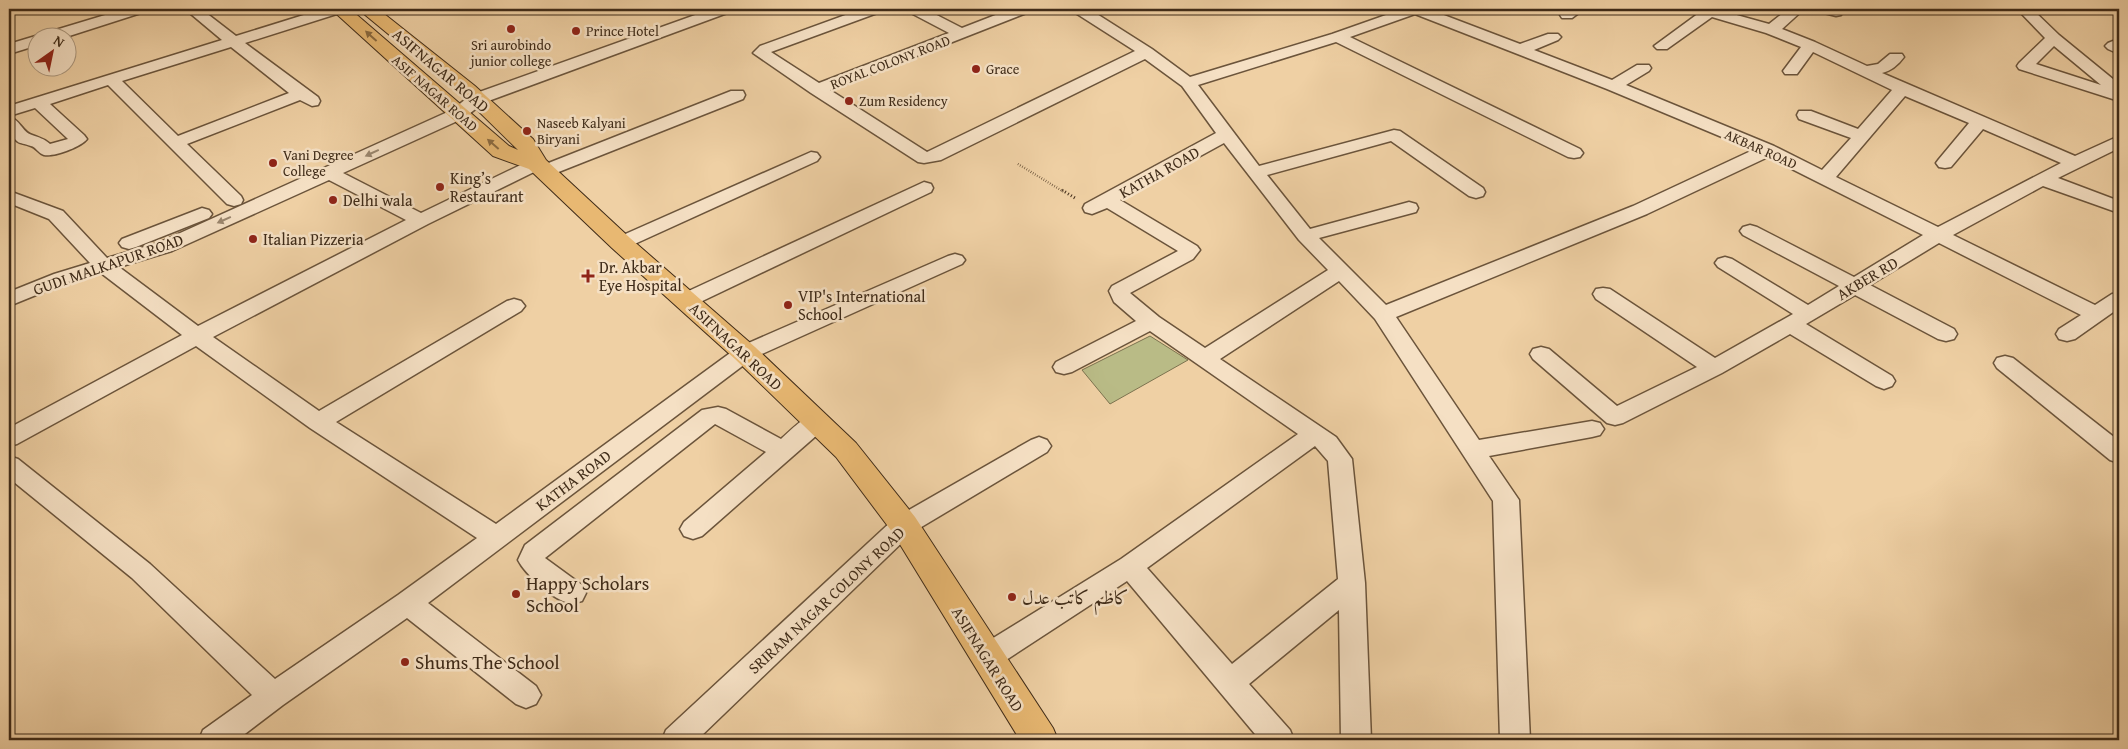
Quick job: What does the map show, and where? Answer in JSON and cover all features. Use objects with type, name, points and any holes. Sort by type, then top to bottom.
[{"type":"main road","name":"ASIF NAGAR ROAD","points":[[339,9],[502,151],[540,168]]},
{"type":"main road","name":"ASIFNAGAR ROAD","points":[[366,9],[473,95],[525,144],[540,168],[745,353],[846,450],[904,525],[1040,740]]},
{"type":"street","points":[[78,28],[139,9]]},
{"type":"street","points":[[174,142],[307,98],[192,9]]},
{"type":"street","points":[[9,111],[231,40],[339,9]]},
{"type":"street","points":[[473,95],[698,9]]},
{"type":"street","points":[[473,95],[724,9]]},
{"type":"street","points":[[875,9],[762,51],[761,53],[924,158],[930,159],[1146,52]]},
{"type":"street","points":[[914,9],[962,34]]},
{"type":"street","name":"ROYAL COLONY ROAD","points":[[817,90],[1024,9]]},
{"type":"street","points":[[1079,9],[1146,52],[1188,83],[1255,174],[1306,236],[1383,314],[1506,500],[1515,740]]},
{"type":"street","points":[[1188,83],[1337,37],[1415,9]]},
{"type":"street","name":"AKBAR ROAD","points":[[1415,9],[1446,13],[1519,50],[1613,86],[1768,150],[2096,314]]},
{"type":"street","points":[[1772,30],[1797,9]]},
{"type":"street","points":[[2024,9],[2054,38],[2119,94]]},
{"type":"street","points":[[1662,46],[1705,10],[1772,30],[1810,45],[1901,88],[2075,162]]},
{"type":"street","points":[[1337,37],[1574,153]]},
{"type":"street","points":[[1519,50],[1553,37]]},
{"type":"street","points":[[2054,38],[2025,66],[2119,94]]},
{"type":"street","points":[[9,49],[28,43]]},
{"type":"street","points":[[1790,71],[1810,45]]},
{"type":"street","points":[[1866,71],[1883,68],[1896,57]]},
{"type":"street","points":[[1613,86],[1642,68]]},
{"type":"street","points":[[111,79],[234,200]]},
{"type":"street","points":[[1824,179],[1899,94],[1901,88]]},
{"type":"street","name":"GUDI MALKAPUR ROAD","points":[[99,259],[165,247],[330,173],[453,110],[473,95]]},
{"type":"street","points":[[9,438],[196,336],[421,220],[540,168],[737,95]]},
{"type":"street","points":[[9,122],[25,140],[37,141],[47,150],[74,143],[78,139],[38,102]]},
{"type":"street","name":"GUDI MALKAPUR ROAD","points":[[9,300],[61,278],[151,235],[453,110]]},
{"type":"street","points":[[1805,116],[1862,136]]},
{"type":"street","points":[[1945,163],[1980,121]]},
{"type":"street","points":[[1255,174],[1394,135],[1476,192]]},
{"type":"street","name":"KATHA ROAD","points":[[1100,204],[1226,136]]},
{"type":"street","name":"AKBER RD","points":[[1541,354],[1614,417],[1714,368],[1938,235],[2042,179],[2119,141]]},
{"type":"street","points":[[1383,314],[1640,210],[1768,150]]},
{"type":"street","points":[[621,243],[811,157]]},
{"type":"street","points":[[330,173],[421,220]]},
{"type":"street","points":[[2042,179],[2119,207]]},
{"type":"street","points":[[687,300],[924,188]]},
{"type":"street","points":[[9,197],[56,215],[99,259],[196,336],[318,422],[496,537]]},
{"type":"street","points":[[1100,204],[1190,250],[1186,255],[1119,291],[1121,297],[1151,322],[1328,443],[1340,459],[1352,583],[1356,740]]},
{"type":"street","points":[[1306,236],[1409,208]]},
{"type":"street","points":[[1750,231],[1946,334]]},
{"type":"street","name":"KATHA ROAD","points":[[214,740],[273,696],[408,603],[745,353],[955,260]]},
{"type":"street","points":[[1725,263],[1884,381]]},
{"type":"street","points":[[1205,358],[1340,271]]},
{"type":"street","points":[[1603,294],[1714,368]]},
{"type":"street","points":[[2067,334],[2119,299]]},
{"type":"street","points":[[318,422],[514,306]]},
{"type":"street","points":[[1064,367],[1151,322]]},
{"type":"street","points":[[2005,363],[2119,454]]},
{"type":"street","points":[[572,593],[537,568],[531,560],[534,552],[713,414],[783,451]]},
{"type":"street","points":[[693,529],[817,422]]},
{"type":"street","points":[[1472,450],[1592,429]]},
{"type":"street","points":[[988,657],[1130,566],[1315,434]]},
{"type":"street","name":"SRIRAM NAGAR COLONY ROAD","points":[[677,740],[904,525],[1040,446]]},
{"type":"street","points":[[9,465],[142,571],[273,696]]},
{"type":"street","points":[[568,484],[598,502]]},
{"type":"street","points":[[1130,566],[1279,740]]},
{"type":"street","points":[[1230,682],[1352,583]]},
{"type":"street","points":[[408,603],[526,695]]},
{"type":"path","points":[[1018,164],[1100,204]]},
{"type":"green space","points":[[1150,336],[1188,360],[1110,404],[1082,370]]},
{"type":"place","name":"Sri aurobindo junior college","points":[[511,29]]},
{"type":"place","name":"Prince Hotel","points":[[576,31]]},
{"type":"place","name":"Grace","points":[[976,69]]},
{"type":"place","name":"Zum Residency","points":[[849,101]]},
{"type":"place","name":"Naseeb Kalyani Biryani","points":[[527,131]]},
{"type":"place","name":"Vani Degree College","points":[[273,163]]},
{"type":"place","name":"King’s Restaurant","points":[[440,187]]},
{"type":"place","name":"Delhi wala","points":[[333,200]]},
{"type":"place","name":"Italian Pizzeria","points":[[253,239]]},
{"type":"place","name":"Dr. Akbar Eye Hospital","points":[[588,276]]},
{"type":"place","name":"VIP's International School","points":[[788,305]]},
{"type":"place","name":"Happy Scholars School","points":[[516,594]]},
{"type":"place","name":"كاظم كاتب عدل","points":[[1012,597]]},
{"type":"place","name":"Shums The School","points":[[405,662]]}]
